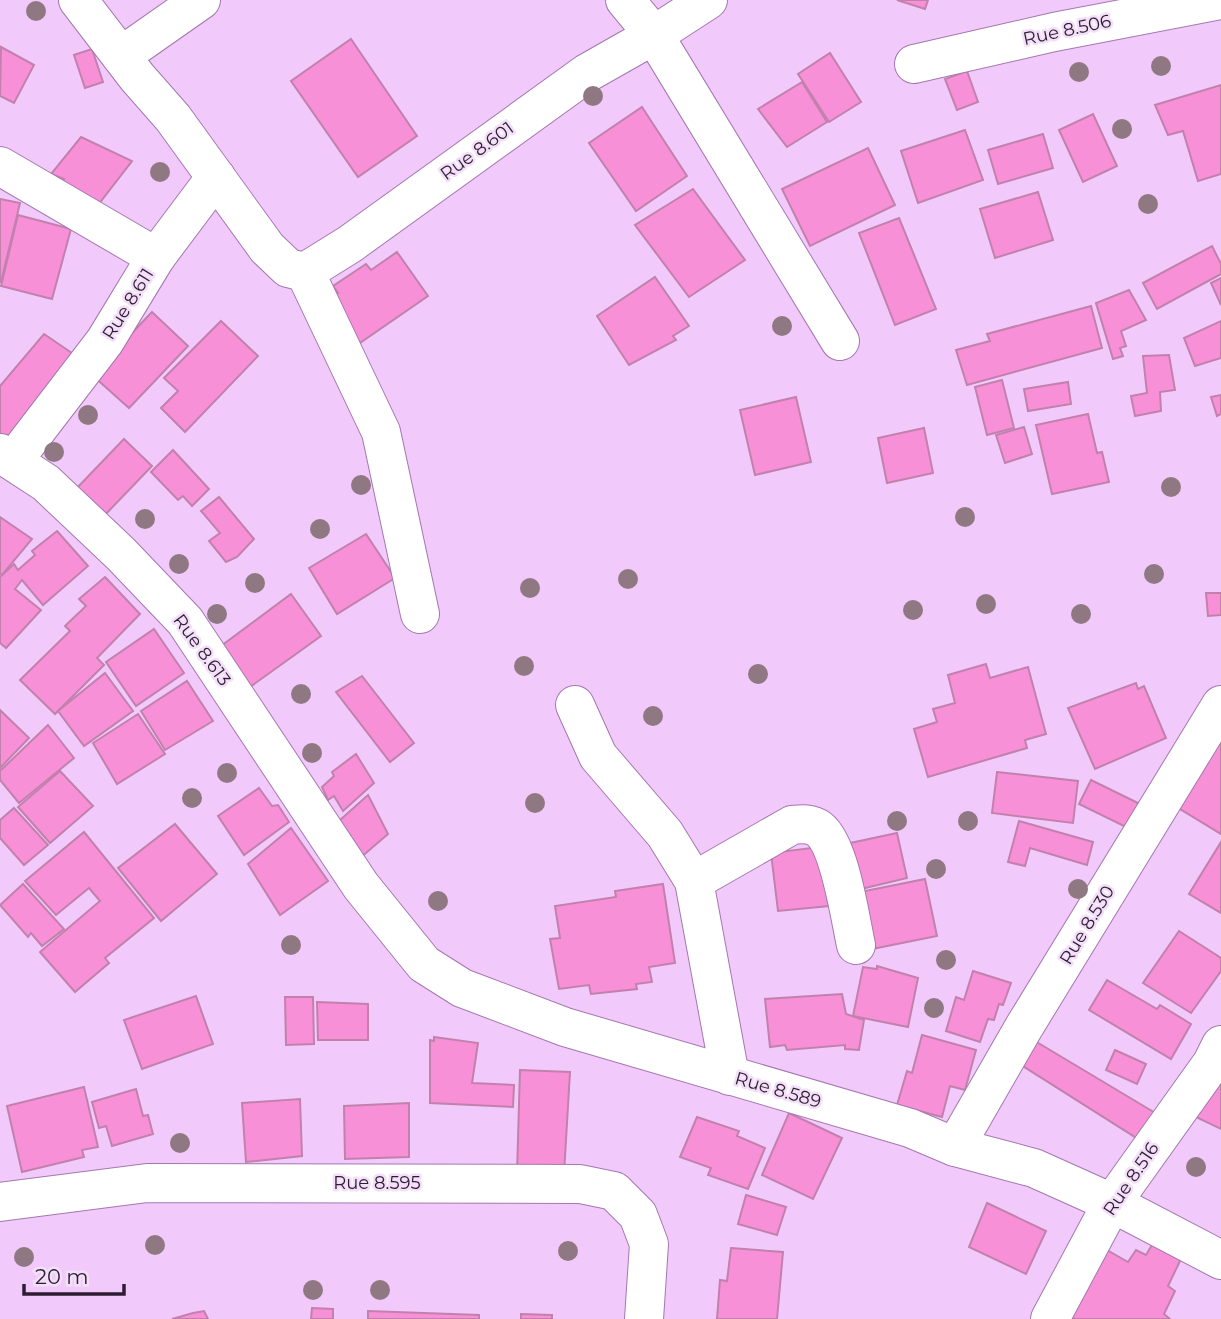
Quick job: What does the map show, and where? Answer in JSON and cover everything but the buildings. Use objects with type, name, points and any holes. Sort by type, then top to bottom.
[{"type":"street","points":[[78,0],[173,118],[267,248],[288,268],[305,272],[381,432],[420,614]]},
{"type":"street","points":[[121,56],[201,0]]},
{"type":"street","points":[[625,0],[654,35],[840,341]]},
{"type":"street","name":"Rue 8.601","points":[[305,272],[350,244],[587,73],[708,0]]},
{"type":"street","name":"Rue 8.506","points":[[914,64],[1054,32],[1221,0]]},
{"type":"street","name":"Rue 8.611","points":[[0,166],[156,257],[105,341],[7,457]]},
{"type":"street","points":[[156,257],[216,177]]},
{"type":"street","name":"Rue 8.613","points":[[7,457],[46,483],[121,554],[185,621],[361,886]]},
{"type":"street","points":[[575,705],[598,756],[665,834],[694,881],[730,1076]]},
{"type":"street","name":"Rue 8.530","points":[[955,1147],[1024,1027],[1221,705]]},
{"type":"street","points":[[694,881],[793,825],[808,824],[821,830],[840,866],[856,945]]},
{"type":"street","name":"Rue 8.589","points":[[361,886],[424,964],[462,988],[565,1027],[910,1128],[955,1147],[1034,1168],[1112,1203],[1221,1260]]},
{"type":"street","name":"Rue 8.516","points":[[1050,1319],[1112,1203],[1212,1063],[1221,1045]]},
{"type":"street","name":"Rue 8.595","points":[[0,1202],[147,1183],[580,1184],[614,1191],[638,1215],[649,1244],[644,1319]]}]
